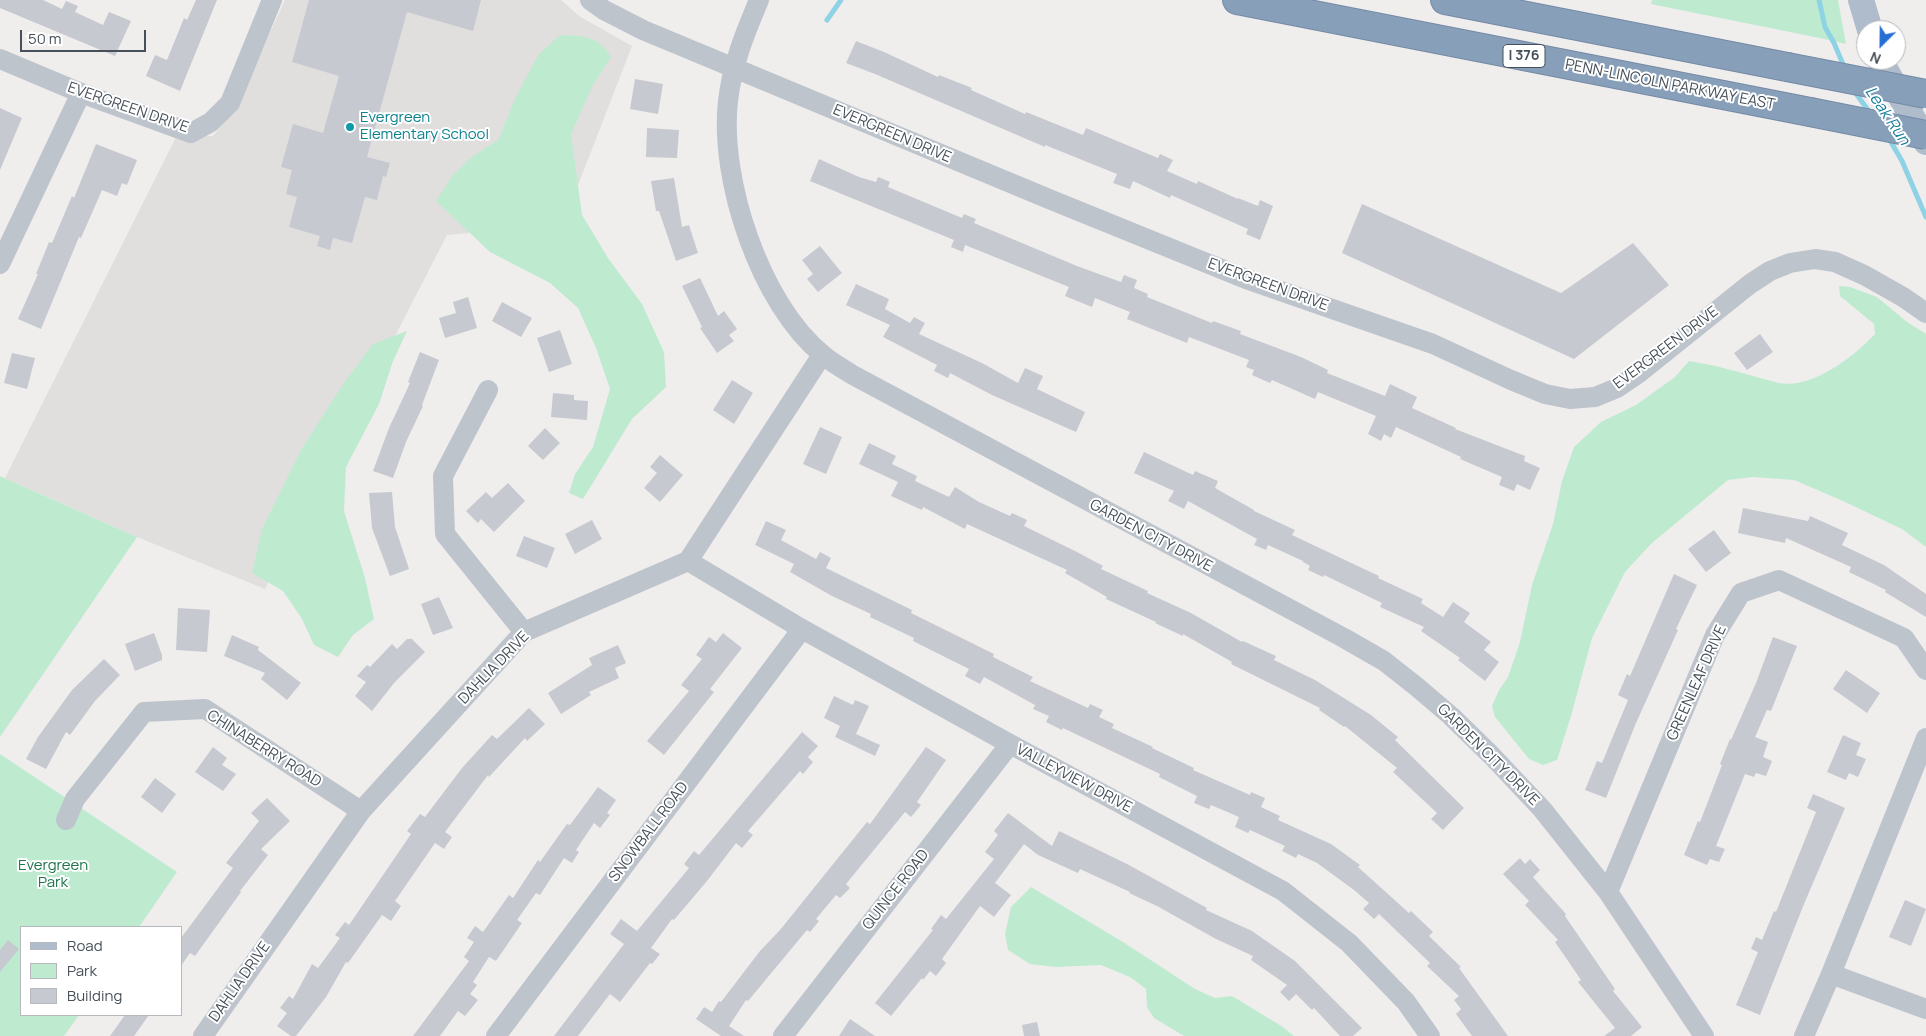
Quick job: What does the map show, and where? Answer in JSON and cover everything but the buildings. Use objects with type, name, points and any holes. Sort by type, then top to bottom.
[{"type":"highway","name":"PENN-LINCOLN PARKWAY EAST","points":[[1238,0],[1926,135]]},
{"type":"highway","points":[[1445,0],[1926,94]]},
{"type":"main road","points":[[1861,0],[1867,20]]},
{"type":"main road","points":[[1886,70],[1926,142]]},
{"type":"street","name":"EVERGREEN DRIVE","points":[[0,59],[81,93],[190,132],[211,122],[230,103],[272,0]]},
{"type":"street","name":"EVERGREEN DRIVE","points":[[590,0],[604,10],[643,30],[1040,196],[1246,279],[1433,344],[1545,394],[1570,399],[1596,396],[1617,388],[1750,284],[1770,271],[1790,263],[1815,259],[1835,262],[1872,280],[1926,313]]},
{"type":"street","name":"GARDEN CITY DRIVE","points":[[759,0],[747,26],[734,68],[728,102],[726,123],[729,171],[752,249],[774,293],[797,328],[822,355],[895,399],[1384,661],[1444,710],[1492,756],[1542,809],[1608,892],[1704,1036]]},
{"type":"street","points":[[0,264],[81,93]]},
{"type":"street","points":[[688,561],[822,355]]},
{"type":"street","points":[[488,390],[443,476],[445,534],[524,632]]},
{"type":"street","name":"VALLEYVIEW DRIVE","points":[[688,561],[802,629],[1283,891],[1348,943],[1406,1002],[1430,1036]]},
{"type":"street","name":"DAHLIA DRIVE","points":[[203,1036],[361,810],[524,632],[688,561]]},
{"type":"street","name":"GREENLEAF DRIVE","points":[[1608,892],[1715,635],[1741,593],[1779,580],[1904,638],[1926,670]]},
{"type":"street","name":"SNOWBALL ROAD","points":[[496,1036],[802,629]]},
{"type":"street","name":"CHINABERRY ROAD","points":[[66,820],[75,799],[144,712],[205,709],[361,810]]},
{"type":"street","points":[[1804,1036],[1926,738]]},
{"type":"street","name":"QUINCE ROAD","points":[[783,1036],[1010,744]]},
{"type":"street","points":[[1831,974],[1926,1009]]},
{"type":"shaded area","points":[[285,0],[561,0],[579,16],[632,46],[563,224],[447,235],[265,589],[137,537],[5,478],[176,137],[213,136],[233,113]]},
{"type":"green space","points":[[1652,0],[1838,0],[1846,44],[1651,4]]},
{"type":"green space","points":[[560,35],[589,38],[601,44],[611,57],[593,85],[571,134],[582,215],[608,258],[642,304],[664,352],[666,387],[632,419],[583,499],[569,493],[575,474],[593,447],[610,389],[596,348],[578,308],[550,283],[490,252],[436,201],[453,175],[472,157],[499,139],[516,96],[539,54]]},
{"type":"green space","points":[[1839,286],[1850,287],[1877,297],[1907,322],[1926,334],[1926,547],[1902,529],[1794,480],[1753,477],[1728,480],[1652,543],[1625,572],[1592,638],[1557,760],[1543,765],[1529,759],[1495,717],[1492,706],[1499,690],[1508,677],[1520,642],[1532,585],[1553,524],[1562,481],[1574,447],[1601,422],[1636,405],[1675,377],[1689,361],[1779,383],[1792,384],[1819,376],[1832,369],[1856,352],[1875,334],[1874,324],[1840,296]]},
{"type":"green space","points":[[407,331],[393,361],[379,404],[346,467],[344,511],[365,578],[374,619],[353,635],[338,657],[314,645],[302,619],[283,591],[252,573],[262,529],[301,450],[344,383],[373,344]]},
{"type":"green space","points":[[0,476],[137,537],[0,737]]},
{"type":"green space","name":"Evergreen Park","points":[[0,754],[177,872],[140,926],[20,926],[20,1016],[78,1016],[64,1036],[0,1036]]},
{"type":"green space","points":[[1031,887],[1123,942],[1195,989],[1215,998],[1232,996],[1283,1027],[1294,1036],[1184,1036],[1154,1018],[1147,1007],[1146,989],[1130,977],[1101,965],[1056,967],[1030,964],[1008,950],[1005,934],[1011,907]]},
{"type":"waterway","points":[[827,20],[841,0]]},
{"type":"waterway","name":"Leak Run","points":[[1819,0],[1825,27],[1845,69]]},
{"type":"waterway","name":"Leak Run","points":[[1854,91],[1871,114]]},
{"type":"waterway","name":"Leak Run","points":[[1888,137],[1902,161],[1926,217]]},
{"type":"place","name":"Evergreen Elementary School","points":[[350,127]]}]
